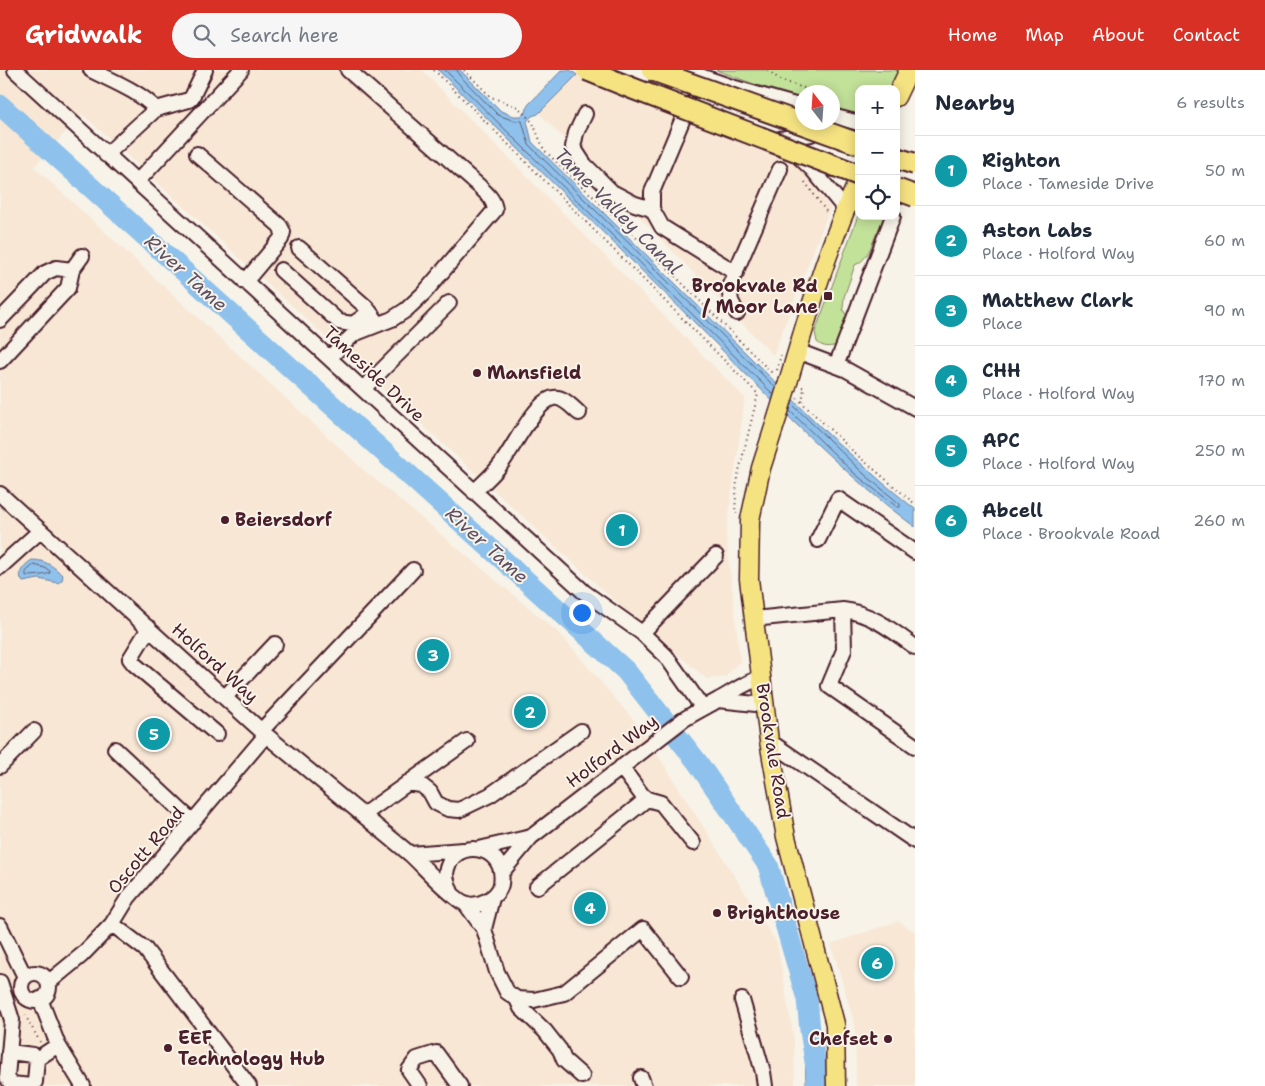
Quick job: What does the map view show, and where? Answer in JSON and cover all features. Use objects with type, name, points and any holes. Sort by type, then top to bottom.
[{"type":"highway","points":[[587,70],[855,172]]},
{"type":"highway","points":[[652,70],[855,143]]},
{"type":"highway","points":[[900,159],[915,164]]},
{"type":"highway","points":[[900,190],[915,196]]},
{"type":"main road","points":[[900,89],[909,70]]},
{"type":"main road","points":[[789,368],[816,286],[837,213],[855,185]]},
{"type":"main road","name":"Brookvale Road","points":[[789,368],[778,415],[761,468],[750,520],[749,579],[769,741],[786,837],[835,1024],[836,1086]]},
{"type":"street","name":"Tameside Drive","points":[[15,70],[584,592],[642,633],[666,656],[702,707]]},
{"type":"street","points":[[91,70],[140,96],[156,109]]},
{"type":"street","points":[[106,154],[156,109],[189,100],[205,70]]},
{"type":"street","points":[[137,182],[241,70]]},
{"type":"street","points":[[329,358],[354,334],[392,319],[406,310],[495,210],[495,204],[480,186],[348,70]]},
{"type":"street","points":[[610,70],[689,104],[780,138],[812,169],[837,213]]},
{"type":"street","points":[[683,70],[735,88],[795,105]]},
{"type":"street","points":[[689,104],[652,192],[652,209],[662,227],[736,273]]},
{"type":"street","points":[[585,114],[576,133],[573,147],[584,164],[612,192],[635,204],[652,209]]},
{"type":"street","points":[[840,118],[855,122]]},
{"type":"street","points":[[780,138],[811,134],[811,130]]},
{"type":"street","points":[[197,154],[280,226],[283,232],[281,239],[245,282]]},
{"type":"street","points":[[737,313],[731,300],[729,287],[780,169]]},
{"type":"street","points":[[836,366],[891,220]]},
{"type":"street","points":[[299,248],[370,312],[379,324]]},
{"type":"street","points":[[0,361],[68,288],[72,270],[82,256]]},
{"type":"street","points":[[0,320],[45,273],[56,268],[72,270]]},
{"type":"street","points":[[281,270],[340,322],[353,324],[370,312]]},
{"type":"street","points":[[363,389],[449,303]]},
{"type":"street","points":[[789,368],[836,366],[915,408]]},
{"type":"street","points":[[474,492],[500,466],[530,419],[547,401],[552,398],[563,400],[579,413]]},
{"type":"street","name":"Holford Way","points":[[0,494],[264,733],[410,854],[451,892]]},
{"type":"street","points":[[818,540],[838,499],[915,552]]},
{"type":"street","points":[[0,567],[40,531]]},
{"type":"street","points":[[642,633],[716,556]]},
{"type":"street","name":"Oscott Road","points":[[48,983],[82,955],[112,924],[128,898],[197,818],[264,733],[413,570]]},
{"type":"street","points":[[754,619],[843,610],[855,612],[875,620],[915,647]]},
{"type":"street","points":[[843,610],[844,650],[829,686],[915,746]]},
{"type":"street","points":[[149,628],[130,659],[217,734]]},
{"type":"street","points":[[225,697],[274,644]]},
{"type":"street","name":"Holford Way","points":[[502,872],[531,837],[683,720],[702,707],[752,680],[761,678]]},
{"type":"street","name":"Holford Way","points":[[718,700],[765,705]]},
{"type":"street","points":[[0,766],[34,731]]},
{"type":"street","points":[[408,783],[421,785],[430,792],[436,803],[448,809],[459,810],[471,806],[490,795],[581,732]]},
{"type":"street","points":[[363,815],[467,741]]},
{"type":"street","points":[[769,741],[915,841]]},
{"type":"street","points":[[114,749],[197,818]]},
{"type":"street","points":[[621,767],[642,796],[661,803],[693,843]]},
{"type":"street","points":[[537,887],[647,799]]},
{"type":"street","name":"Holford Way","points":[[479,848],[531,837]]},
{"type":"street","points":[[410,854],[479,848],[493,856],[502,872],[500,887],[492,898],[484,929]]},
{"type":"street","points":[[464,850],[452,860],[446,874],[451,892],[465,903],[484,929],[497,972],[507,992],[517,1000],[521,1008],[545,1031],[560,1050],[564,1060],[582,1076]]},
{"type":"street","points":[[465,903],[478,904],[492,898]]},
{"type":"street","points":[[112,924],[145,949],[248,1086]]},
{"type":"street","points":[[0,926],[25,977]]},
{"type":"street","points":[[517,1000],[534,1000],[564,993],[643,930],[681,976]]},
{"type":"street","points":[[31,973],[38,973],[45,977],[49,990],[46,996],[40,1000],[30,1000],[22,992],[22,981],[25,977],[31,973]]},
{"type":"street","points":[[0,982],[12,1020],[7,1076],[11,1084],[32,1086],[35,1082],[37,1059]]},
{"type":"street","points":[[40,1000],[58,1045],[84,1086]]},
{"type":"street","points":[[742,1000],[763,1072],[765,1086]]},
{"type":"street","points":[[37,1059],[58,1045]]},
{"type":"street","points":[[10,1052],[33,1055],[37,1059]]},
{"type":"street","points":[[420,1086],[409,1070],[418,1059],[436,1053],[460,1086]]},
{"type":"path","points":[[434,70],[758,394],[737,479],[735,512],[750,520]]},
{"type":"path","points":[[464,70],[491,97],[518,108],[533,123],[544,150],[636,237],[789,368],[804,388],[802,402]]},
{"type":"path","points":[[768,70],[780,80],[795,85]]},
{"type":"path","points":[[812,169],[804,182],[837,213]]},
{"type":"path","points":[[795,396],[857,456],[915,504]]},
{"type":"shaded area","points":[[0,70],[422,70],[745,398],[726,534],[740,661],[725,677],[707,679],[626,611],[82,114],[34,167],[365,471],[559,633],[642,730],[777,943],[794,1040],[795,1086],[0,1086]]},
{"type":"shaded area","points":[[574,72],[787,157],[808,176],[830,208],[773,355],[537,111]]},
{"type":"shaded area","points":[[898,921],[915,932],[915,1086],[856,1086],[855,1025],[831,944]]},
{"type":"green space","points":[[716,70],[899,70],[893,85],[855,85],[855,119],[840,115],[840,85],[795,85],[795,99]]},
{"type":"green space","points":[[856,220],[887,220],[882,233],[877,232],[866,256],[855,265],[844,297],[843,309],[847,317],[838,345],[829,347],[820,344],[817,342],[815,332]]},
{"type":"water","points":[[438,70],[460,70],[501,111],[514,116],[521,116],[526,112],[528,105],[562,70],[570,70],[577,75],[538,114],[532,116],[527,121],[532,142],[830,436],[915,509],[915,527],[856,480],[801,429]]},
{"type":"water","points":[[32,560],[45,562],[53,567],[63,576],[62,580],[58,583],[39,579],[23,582],[20,575],[21,572]]},
{"type":"water","points":[[820,1033],[822,1086],[806,1086],[805,1040]]},
{"type":"waterway","name":"River Tame","points":[[0,105],[626,671],[698,763],[768,865],[807,999],[817,1074],[816,1086]]},
{"type":"place","name":"Brookvale Rd / Moor Lane","points":[[828,296]]},
{"type":"place","name":"Mansfield","points":[[477,373]]},
{"type":"place","name":"Beiersdorf","points":[[225,520]]},
{"type":"place","name":"Righton","points":[[622,530]]},
{"type":"place","name":"Matthew Clark","points":[[433,655]]},
{"type":"place","name":"Aston Labs","points":[[530,712]]},
{"type":"place","name":"APC","points":[[154,734]]},
{"type":"place","name":"CHH","points":[[590,908]]},
{"type":"place","name":"Brighthouse","points":[[717,913]]},
{"type":"place","name":"Abcell","points":[[877,963]]},
{"type":"place","name":"Chefset","points":[[888,1039]]},
{"type":"place","name":"EEF Technology Hub","points":[[168,1048]]},
{"type":"water label","name":"Tame Valley Canal","points":[[618,211]]}]
